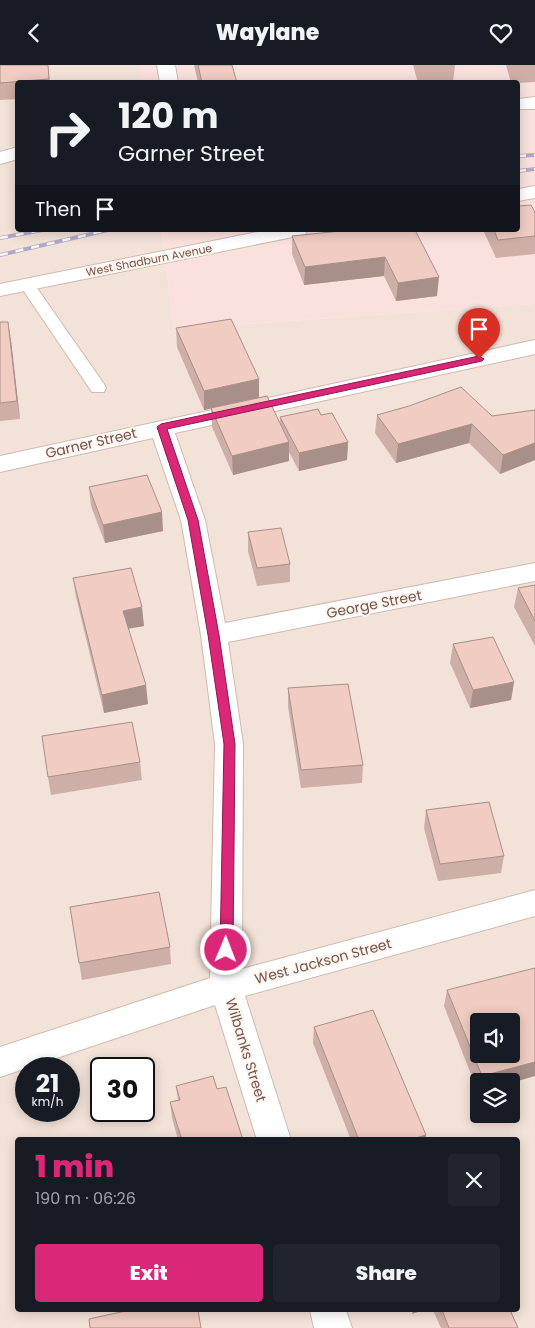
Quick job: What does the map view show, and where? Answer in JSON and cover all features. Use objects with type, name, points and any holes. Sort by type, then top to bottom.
[{"type":"street","points":[[166,65],[168,80]]},
{"type":"street","points":[[520,104],[535,103]]},
{"type":"street","points":[[0,158],[15,154]]},
{"type":"street","points":[[520,195],[535,192]]},
{"type":"street","name":"West Shadburn Avenue","points":[[0,290],[288,232]]},
{"type":"street","name":"Garner Street","points":[[0,464],[161,427],[535,347]]},
{"type":"street","name":"Wilbanks Street","points":[[161,427],[193,520],[214,635],[229,744],[226,987],[273,1137]]},
{"type":"street","name":"George Street","points":[[214,635],[535,572]]},
{"type":"street","name":"West Jackson Street","points":[[0,1062],[226,987],[535,903]]},
{"type":"street","points":[[329,1312],[333,1328]]},
{"type":"lane","points":[[27,285],[98,389]]},
{"type":"shaded area","points":[[0,65],[140,65],[143,80],[15,80],[15,232],[161,232],[174,329],[535,304],[535,1328],[0,1328]]},
{"type":"shaded area","points":[[140,65],[535,65],[535,304],[174,329],[161,232],[520,232],[520,80],[142,80]]},
{"type":"building","points":[[0,65],[48,65],[49,79],[15,80],[15,82],[0,83]]},
{"type":"building","points":[[198,65],[232,65],[236,80],[201,80]]},
{"type":"building","points":[[531,205],[535,212],[535,236],[498,240],[495,232],[520,232],[520,206]]},
{"type":"building","points":[[331,232],[416,232],[439,277],[398,283],[385,257],[305,267],[292,236]]},
{"type":"building","points":[[231,319],[259,379],[204,391],[176,328]]},
{"type":"building","points":[[0,322],[8,322],[17,401],[0,403]]},
{"type":"building","points":[[461,387],[492,416],[535,410],[535,443],[503,455],[472,424],[398,444],[377,415],[409,406]]},
{"type":"building","points":[[267,396],[289,442],[232,456],[211,408]]},
{"type":"building","points":[[318,409],[321,415],[332,413],[348,442],[299,453],[280,417]]},
{"type":"building","points":[[147,475],[162,512],[103,525],[89,487]]},
{"type":"building","points":[[281,528],[290,564],[257,568],[248,532]]},
{"type":"building","points":[[131,568],[142,607],[123,611],[146,685],[102,695],[73,578]]},
{"type":"building","points":[[535,585],[535,621],[518,588]]},
{"type":"building","points":[[493,637],[514,682],[473,690],[453,644]]},
{"type":"building","points":[[348,684],[363,765],[301,770],[288,688]]},
{"type":"building","points":[[132,722],[140,762],[48,777],[42,736]]},
{"type":"building","points":[[489,802],[504,856],[440,864],[426,810]]},
{"type":"building","points":[[159,892],[170,947],[79,963],[70,907]]},
{"type":"building","points":[[535,968],[535,1062],[493,1073],[481,1073],[477,1063],[520,1063],[520,1013],[470,1013],[470,1047],[447,990]]},
{"type":"building","points":[[373,1010],[426,1135],[419,1137],[358,1137],[314,1027]]},
{"type":"building","points":[[213,1076],[217,1089],[226,1087],[242,1137],[181,1137],[170,1102],[180,1100],[176,1086]]},
{"type":"building","points":[[121,1312],[198,1312],[201,1328],[90,1328],[89,1319]]},
{"type":"building","points":[[443,1312],[511,1312],[518,1328],[449,1328]]},
{"type":"railway","points":[[520,156],[535,155]]},
{"type":"railway","points":[[520,171],[535,169]]},
{"type":"railway","points":[[0,238],[32,232]]},
{"type":"railway","points":[[0,255],[99,232]]},
{"type":"route","points":[[226,950],[229,744],[214,635],[193,520],[161,427],[479,359]]}]
